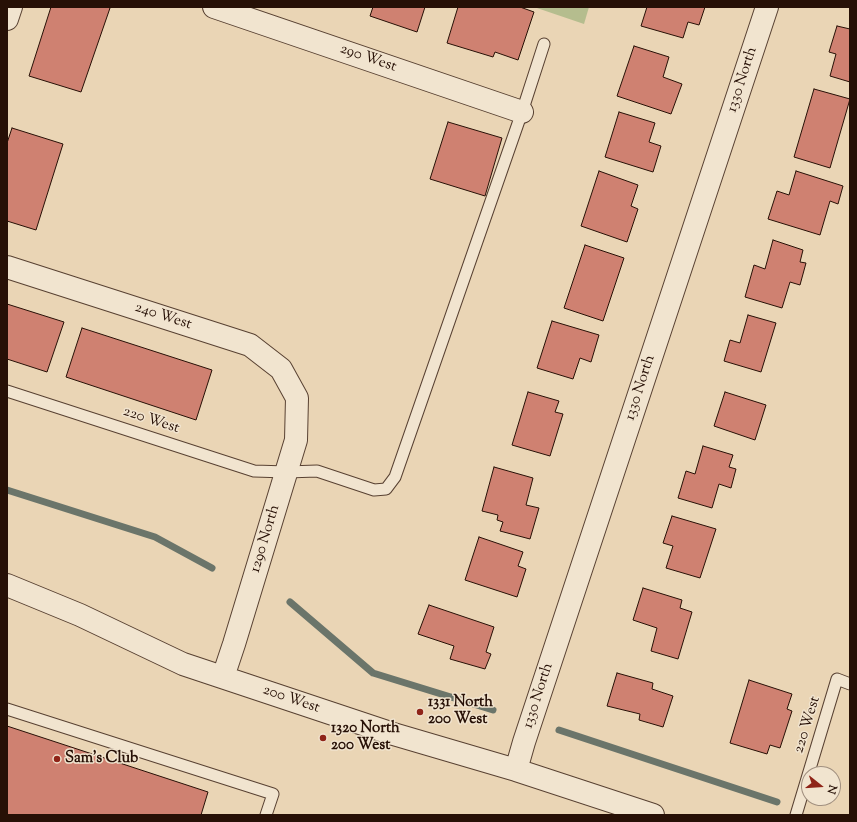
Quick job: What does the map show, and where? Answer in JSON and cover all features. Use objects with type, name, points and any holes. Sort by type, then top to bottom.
[{"type":"street","points":[[7,19],[11,7]]},
{"type":"street","name":"290 West","points":[[214,7],[522,112]]},
{"type":"street","name":"1330 North","points":[[516,770],[767,7]]},
{"type":"street","name":"240 West","points":[[7,266],[250,345],[281,369],[297,398]]},
{"type":"street","name":"1290 North","points":[[223,677],[296,440],[297,398]]},
{"type":"street","name":"200 West","points":[[7,586],[80,614],[183,664],[390,733],[516,770],[653,815]]},
{"type":"lane","name":"220 West","points":[[7,391],[254,470],[287,472],[317,471],[374,490],[386,489],[395,477],[522,112],[544,44]]},
{"type":"lane","name":"220 West","points":[[796,815],[837,679],[850,684]]},
{"type":"lane","points":[[7,709],[273,794],[266,815]]},
{"type":"green space","points":[[534,7],[589,7],[584,24]]},
{"type":"building","points":[[51,7],[110,8],[81,92],[29,76]]},
{"type":"building","points":[[373,7],[425,7],[417,32],[370,16]]},
{"type":"building","points":[[458,7],[520,7],[534,12],[518,60],[495,52],[493,57],[447,43]]},
{"type":"building","points":[[647,7],[705,7],[699,25],[688,22],[683,38],[641,26]]},
{"type":"building","points":[[837,26],[850,29],[850,82],[830,76],[836,54],[829,52]]},
{"type":"building","points":[[634,46],[669,57],[663,77],[682,84],[671,114],[617,96]]},
{"type":"building","points":[[814,89],[850,99],[830,168],[794,157]]},
{"type":"building","points":[[619,112],[655,123],[649,142],[661,146],[653,172],[605,157]]},
{"type":"building","points":[[448,122],[502,138],[485,196],[430,179]]},
{"type":"building","points":[[12,128],[63,144],[36,230],[7,221],[7,143]]},
{"type":"building","points":[[599,171],[638,185],[631,206],[638,209],[627,242],[581,226]]},
{"type":"building","points":[[796,171],[843,186],[838,204],[830,201],[820,235],[768,219],[777,191],[789,195]]},
{"type":"building","points":[[773,240],[803,250],[800,262],[806,263],[800,285],[790,282],[782,308],[745,297],[754,265],[765,269]]},
{"type":"building","points":[[585,245],[624,258],[603,321],[564,308]]},
{"type":"building","points":[[7,304],[64,322],[47,372],[7,359]]},
{"type":"building","points":[[748,315],[776,323],[761,372],[724,361],[730,340],[740,343]]},
{"type":"building","points":[[552,321],[599,335],[591,362],[580,358],[573,379],[537,368]]},
{"type":"building","points":[[82,328],[212,370],[196,420],[66,377]]},
{"type":"building","points":[[528,392],[559,401],[555,412],[563,414],[550,456],[512,445]]},
{"type":"building","points":[[725,392],[766,405],[755,440],[714,426]]},
{"type":"building","points":[[703,446],[733,455],[729,467],[736,469],[731,488],[719,484],[712,508],[678,498],[686,471],[695,474]]},
{"type":"building","points":[[494,467],[533,478],[526,505],[539,508],[530,539],[500,531],[503,522],[497,520],[498,515],[482,511]]},
{"type":"building","points":[[672,516],[716,529],[700,578],[666,568],[673,546],[663,543]]},
{"type":"building","points":[[479,537],[523,552],[518,566],[526,569],[517,597],[465,580]]},
{"type":"building","points":[[643,588],[682,600],[680,608],[692,612],[678,659],[651,651],[657,628],[633,620]]},
{"type":"building","points":[[429,605],[494,627],[486,652],[491,654],[485,669],[450,659],[454,646],[418,634]]},
{"type":"building","points":[[617,673],[653,683],[652,689],[673,696],[663,727],[639,720],[640,714],[607,706]]},
{"type":"building","points":[[749,680],[792,694],[787,709],[792,711],[780,748],[770,745],[767,754],[730,743]]},
{"type":"building","name":"Sam's Club","points":[[7,726],[208,792],[201,815],[7,815]]},
{"type":"waterway","points":[[7,490],[155,537],[212,568]]},
{"type":"waterway","points":[[290,602],[373,673],[493,710]]},
{"type":"waterway","points":[[559,730],[777,802]]},
{"type":"place","name":"1331 North 200 West","points":[[420,712]]},
{"type":"place","name":"1320 North 200 West","points":[[323,738]]},
{"type":"place","name":"Sam's Club","points":[[57,759]]}]
